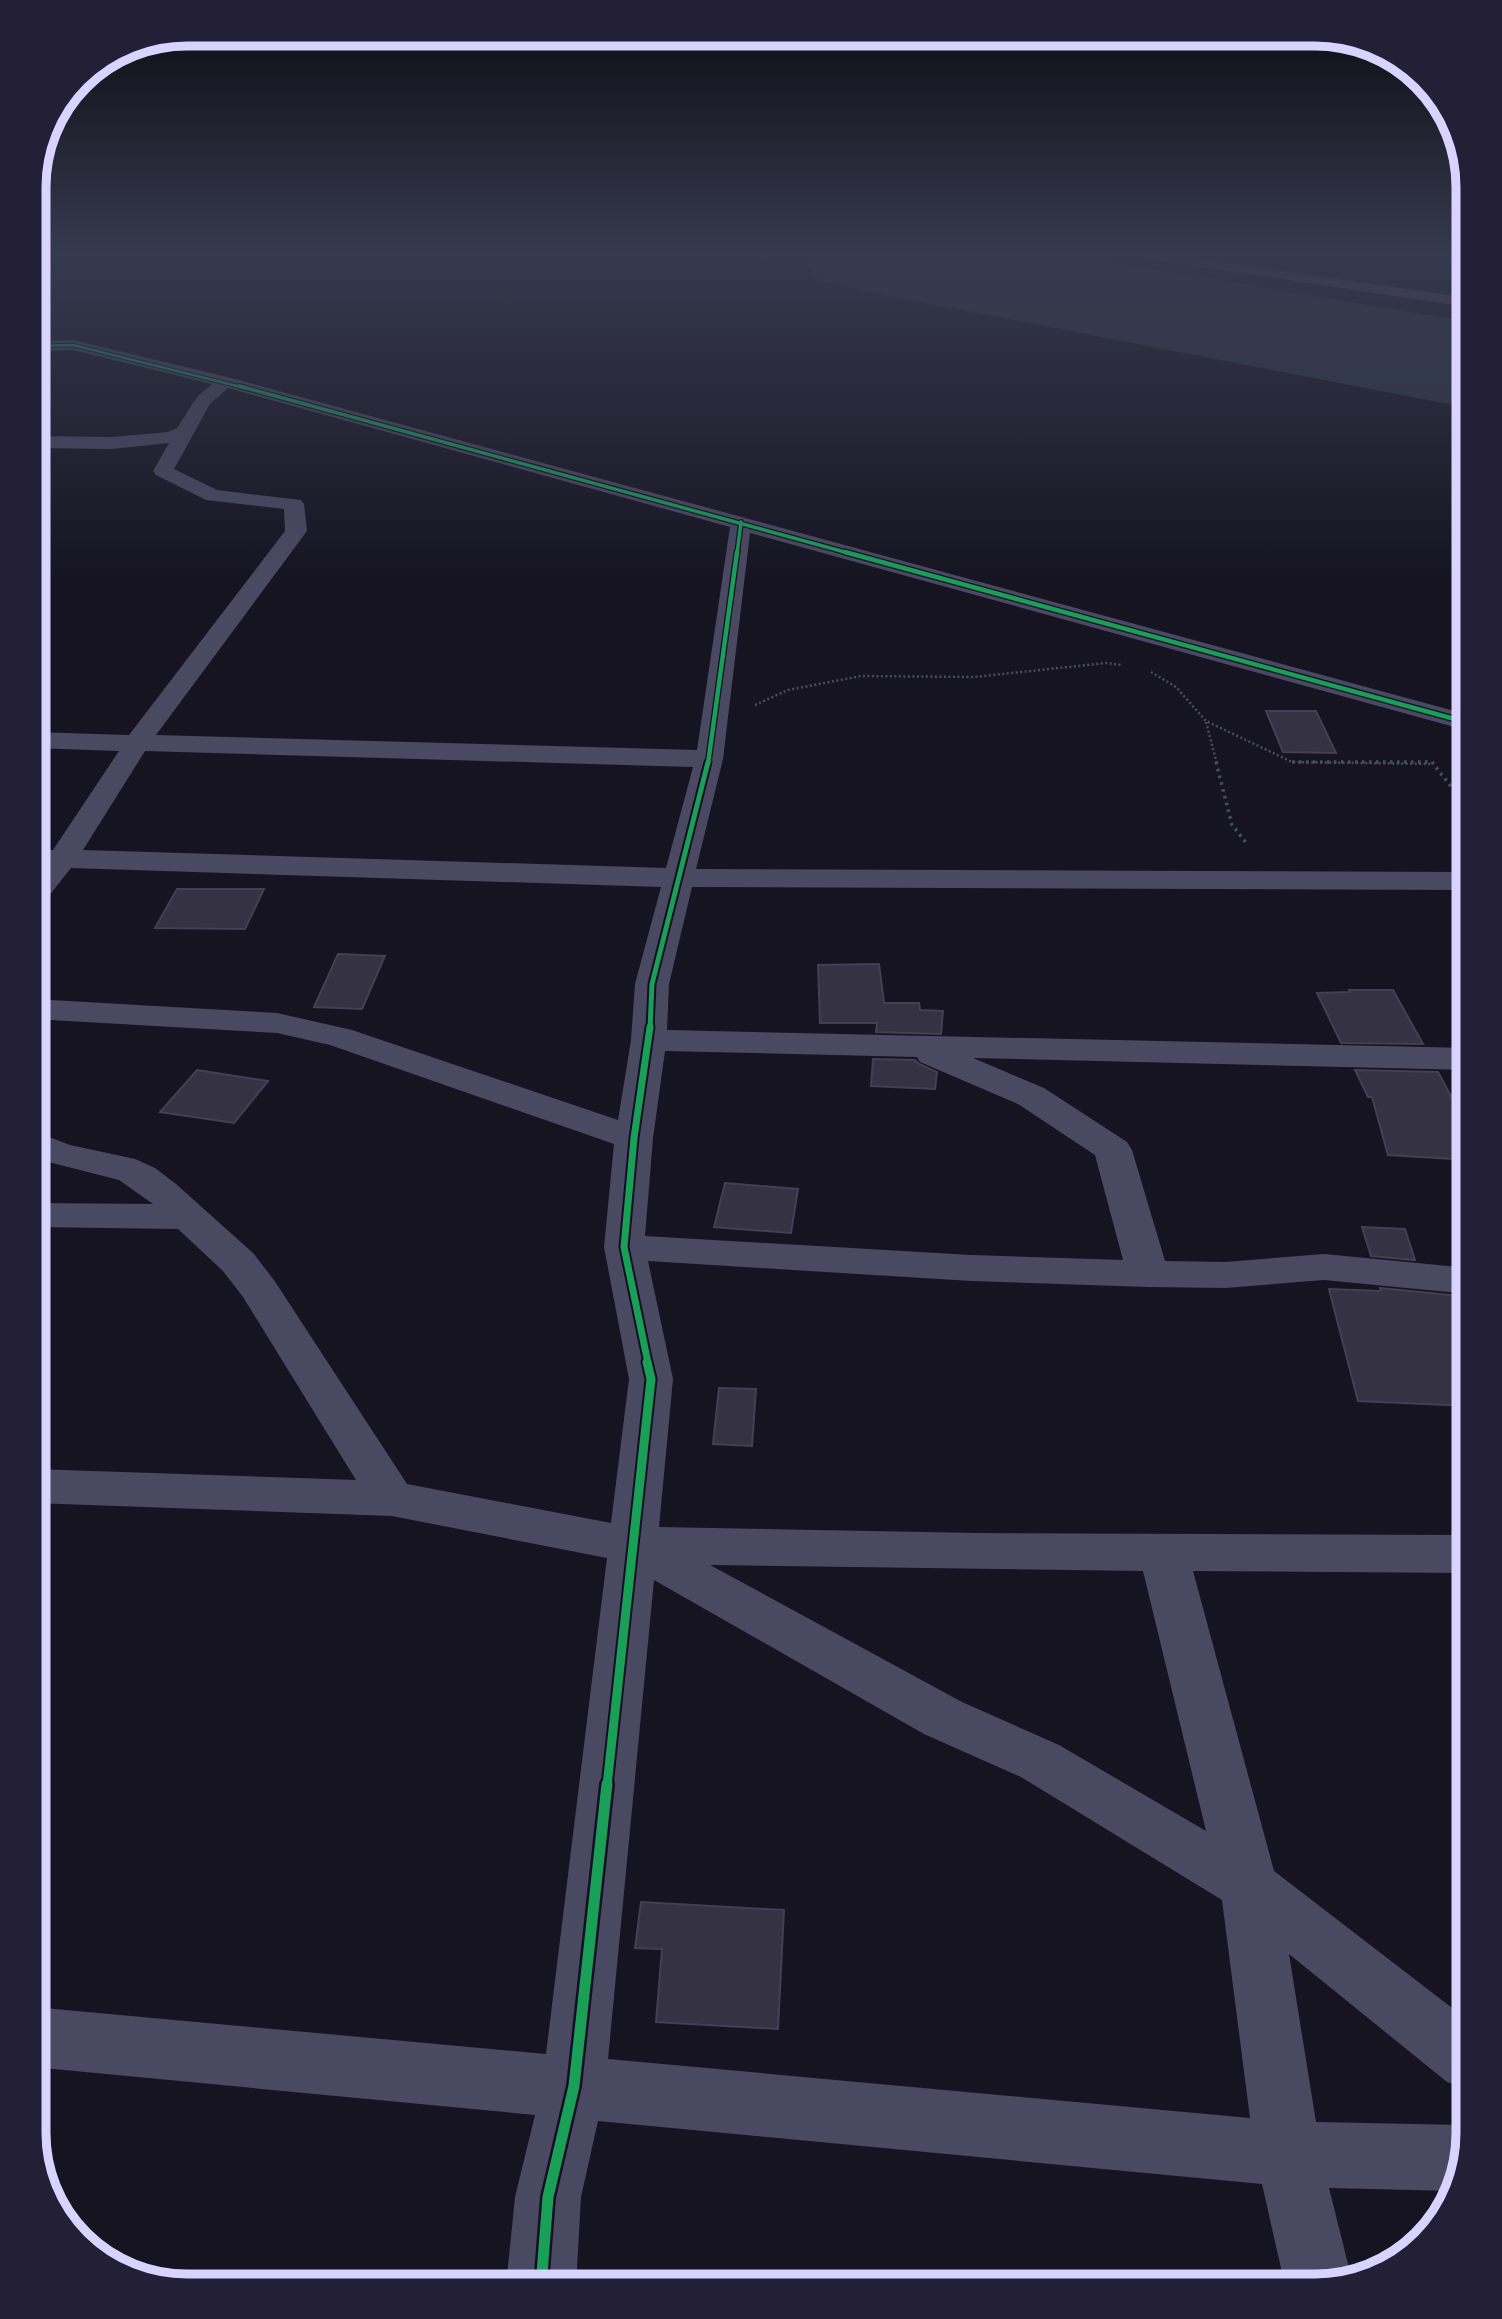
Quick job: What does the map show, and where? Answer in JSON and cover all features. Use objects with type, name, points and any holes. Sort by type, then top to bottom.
[{"type":"street","points":[[148,363],[741,522],[1456,719]]},
{"type":"street","points":[[46,442],[126,442],[172,437],[184,432],[203,401],[225,382]]},
{"type":"street","points":[[48,858],[296,531],[294,504],[213,496],[163,471],[203,401]]},
{"type":"street","points":[[542,2273],[548,2197],[574,2086],[651,1379],[624,1247],[634,1139],[649,1040],[652,984],[709,759],[741,522]]},
{"type":"street","points":[[46,740],[709,759]]},
{"type":"street","points":[[48,858],[680,878],[1456,881]]},
{"type":"street","points":[[46,1010],[277,1023],[340,1037],[634,1139]]},
{"type":"street","points":[[649,1040],[1456,1059]]},
{"type":"street","points":[[916,1046],[1031,1096],[1113,1150],[1148,1274]]},
{"type":"street","points":[[46,1148],[131,1171],[153,1183],[238,1262],[259,1290],[392,1499]]},
{"type":"street","points":[[46,1214],[188,1217]]},
{"type":"street","points":[[624,1247],[971,1268],[1148,1274],[1225,1275],[1324,1267],[1456,1280]]},
{"type":"street","points":[[46,1486],[392,1499],[634,1545],[1456,1554]]},
{"type":"street","points":[[634,1545],[943,1718],[1040,1761],[1249,1886],[1456,2050]]},
{"type":"street","points":[[1163,1552],[1249,1886],[1288,2154],[1316,2274]]},
{"type":"street","points":[[46,2038],[1288,2154],[1454,2158]]},
{"type":"path","points":[[713,725],[788,690],[861,676],[974,677],[1106,663],[1133,667]]},
{"type":"path","points":[[1147,669],[1176,687],[1206,721],[1292,762],[1432,762],[1456,793]]},
{"type":"path","points":[[1206,721],[1232,825],[1275,880]]},
{"type":"building","points":[[1266,711],[1316,711],[1336,753],[1283,752]]},
{"type":"building","points":[[177,889],[264,889],[245,929],[155,928]]},
{"type":"building","points":[[338,954],[385,956],[362,1009],[314,1007]]},
{"type":"building","points":[[879,964],[884,1003],[919,1003],[920,1010],[943,1011],[941,1034],[876,1032],[877,1023],[820,1023],[818,965]]},
{"type":"building","points":[[1349,990],[1393,990],[1423,1044],[1341,1043],[1317,993],[1350,992]]},
{"type":"building","points":[[873,1059],[915,1060],[937,1072],[935,1089],[871,1086]]},
{"type":"building","points":[[197,1070],[268,1081],[234,1123],[160,1112]]},
{"type":"building","points":[[1355,1070],[1438,1072],[1456,1105],[1456,1159],[1388,1155],[1372,1097],[1368,1097]]},
{"type":"building","points":[[725,1183],[798,1189],[791,1233],[714,1227]]},
{"type":"building","points":[[1362,1227],[1405,1229],[1415,1260],[1371,1256]]},
{"type":"building","points":[[1380,1288],[1456,1296],[1456,1405],[1358,1401],[1329,1289],[1381,1291]]},
{"type":"building","points":[[719,1388],[756,1389],[752,1446],[713,1444]]},
{"type":"building","points":[[641,1902],[784,1910],[778,2029],[656,2022],[662,1949],[635,1948]]},
{"type":"cycle path","points":[[148,363],[225,382],[1456,719]]},
{"type":"cycle path","points":[[542,2273],[548,2197],[574,2086],[651,1379],[624,1247],[634,1138],[649,1040],[652,984],[709,759],[741,522]]}]
